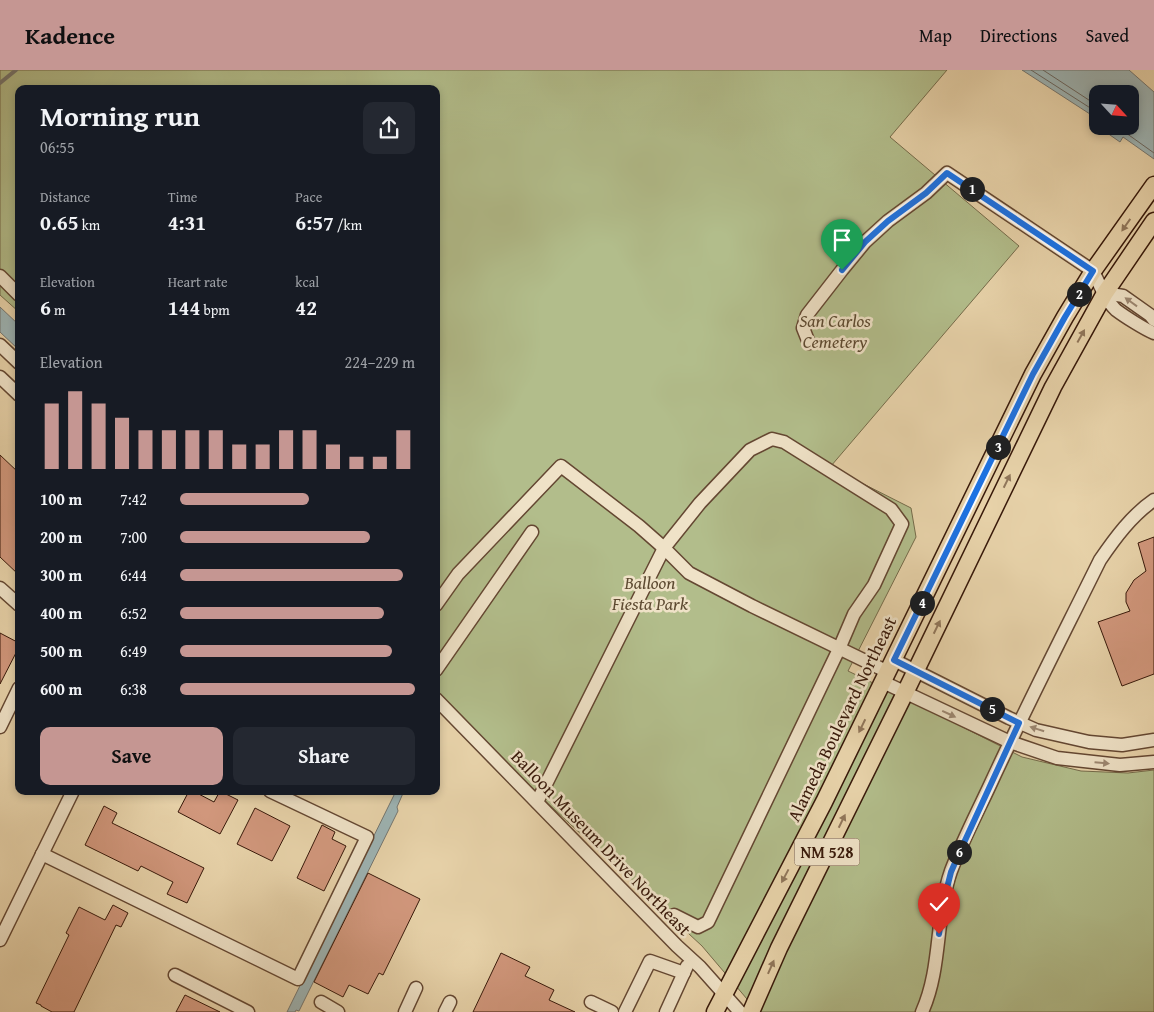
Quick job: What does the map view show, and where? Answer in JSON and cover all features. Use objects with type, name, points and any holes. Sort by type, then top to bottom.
[{"type":"main road","name":"Alameda Boulevard Northeast","points":[[715,1012],[824,802],[1033,374],[1093,271],[1154,186]]},
{"type":"main road","name":"NM 528","points":[[751,1012],[779,948],[905,693],[1053,386],[1105,293],[1154,221]]},
{"type":"street","points":[[809,343],[803,328],[807,315],[842,270],[865,242],[888,221],[926,193],[947,173],[1093,271],[1115,309],[1154,333]]},
{"type":"street","points":[[0,276],[15,291]]},
{"type":"street","points":[[1105,293],[1123,296],[1150,315],[1154,320]]},
{"type":"street","points":[[0,345],[15,359]]},
{"type":"street","points":[[2,384],[15,392]]},
{"type":"street","points":[[537,802],[664,548],[700,503],[750,450],[772,438],[784,442],[891,509],[902,524],[874,585],[854,614],[708,922],[698,927],[674,914]]},
{"type":"street","points":[[440,599],[458,574],[561,466],[639,526],[689,573],[839,649],[888,671],[915,671],[1036,730],[1089,742],[1122,745],[1154,740]]},
{"type":"street","points":[[922,1012],[929,998],[945,896],[951,872],[1019,723],[1100,560],[1119,534],[1145,506],[1154,500]]},
{"type":"street","points":[[440,664],[532,532]]},
{"type":"street","points":[[0,588],[15,602]]},
{"type":"street","points":[[888,671],[905,693],[1010,742],[1057,758],[1084,762],[1120,765],[1154,762]]},
{"type":"street","points":[[0,728],[15,696]]},
{"type":"street","name":"Balloon Museum Drive Northeast","points":[[440,703],[700,967],[740,1012]]},
{"type":"street","points":[[0,940],[71,795]]},
{"type":"street","points":[[42,854],[298,979],[367,837],[278,795]]},
{"type":"street","points":[[666,1012],[690,958]]},
{"type":"street","points":[[625,1012],[650,962],[684,973]]},
{"type":"street","points":[[175,975],[248,1012]]},
{"type":"street","points":[[405,1012],[416,988]]},
{"type":"street","points":[[321,1002],[338,1012]]},
{"type":"street","points":[[590,1002],[612,1012]]},
{"type":"green space","name":"Balloon Fiesta Park","points":[[0,70],[947,70],[890,137],[1019,246],[831,466],[826,465],[911,508],[916,537],[848,671],[1022,757],[1081,771],[1128,773],[1154,770],[1154,1012],[758,1012],[702,946],[440,704],[440,85],[15,85],[15,308],[0,295]]},
{"type":"water","points":[[1022,70],[1129,70],[1154,92],[1154,159],[1123,137],[1120,142],[1110,135],[1139,135],[1139,85],[1089,85],[1089,113]]},
{"type":"water","points":[[0,307],[15,321],[15,346],[0,332]]},
{"type":"water","points":[[394,795],[402,795],[397,807],[398,811],[299,1011],[287,1012]]},
{"type":"building","points":[[0,455],[15,469],[15,571],[0,557]]},
{"type":"building","points":[[1154,537],[1154,674],[1122,686],[1098,622],[1130,611],[1126,602],[1126,593],[1134,580],[1146,571],[1138,543]]},
{"type":"building","points":[[0,633],[15,641],[15,655],[0,684]]},
{"type":"building","points":[[187,795],[201,795],[214,802],[218,795],[228,795],[238,800],[220,834],[178,812]]},
{"type":"building","points":[[104,806],[117,813],[112,823],[204,868],[187,903],[167,894],[173,882],[141,866],[138,871],[85,845]]},
{"type":"building","points":[[255,808],[290,826],[272,861],[237,844]]},
{"type":"building","points":[[322,825],[335,832],[332,839],[346,846],[324,891],[297,878]]},
{"type":"building","points":[[368,873],[420,899],[383,975],[379,973],[368,994],[349,985],[343,997],[314,982]]},
{"type":"building","points":[[113,905],[128,913],[121,927],[116,925],[74,1012],[52,1012],[36,1003],[69,935],[66,933],[79,907],[105,920]]},
{"type":"building","points":[[501,953],[530,967],[525,976],[554,990],[549,1000],[575,1012],[473,1012]]},
{"type":"building","points":[[185,995],[220,1012],[176,1012]]},
{"type":"waterway","points":[[0,83],[16,70]]},
{"type":"route","points":[[842,270],[865,242],[888,221],[926,193],[947,173],[1093,271],[1033,374],[894,660],[1019,723],[951,872],[939,934]]},
{"type":"park label","name":"San Carlos Cemetery","points":[[835,331]]}]
